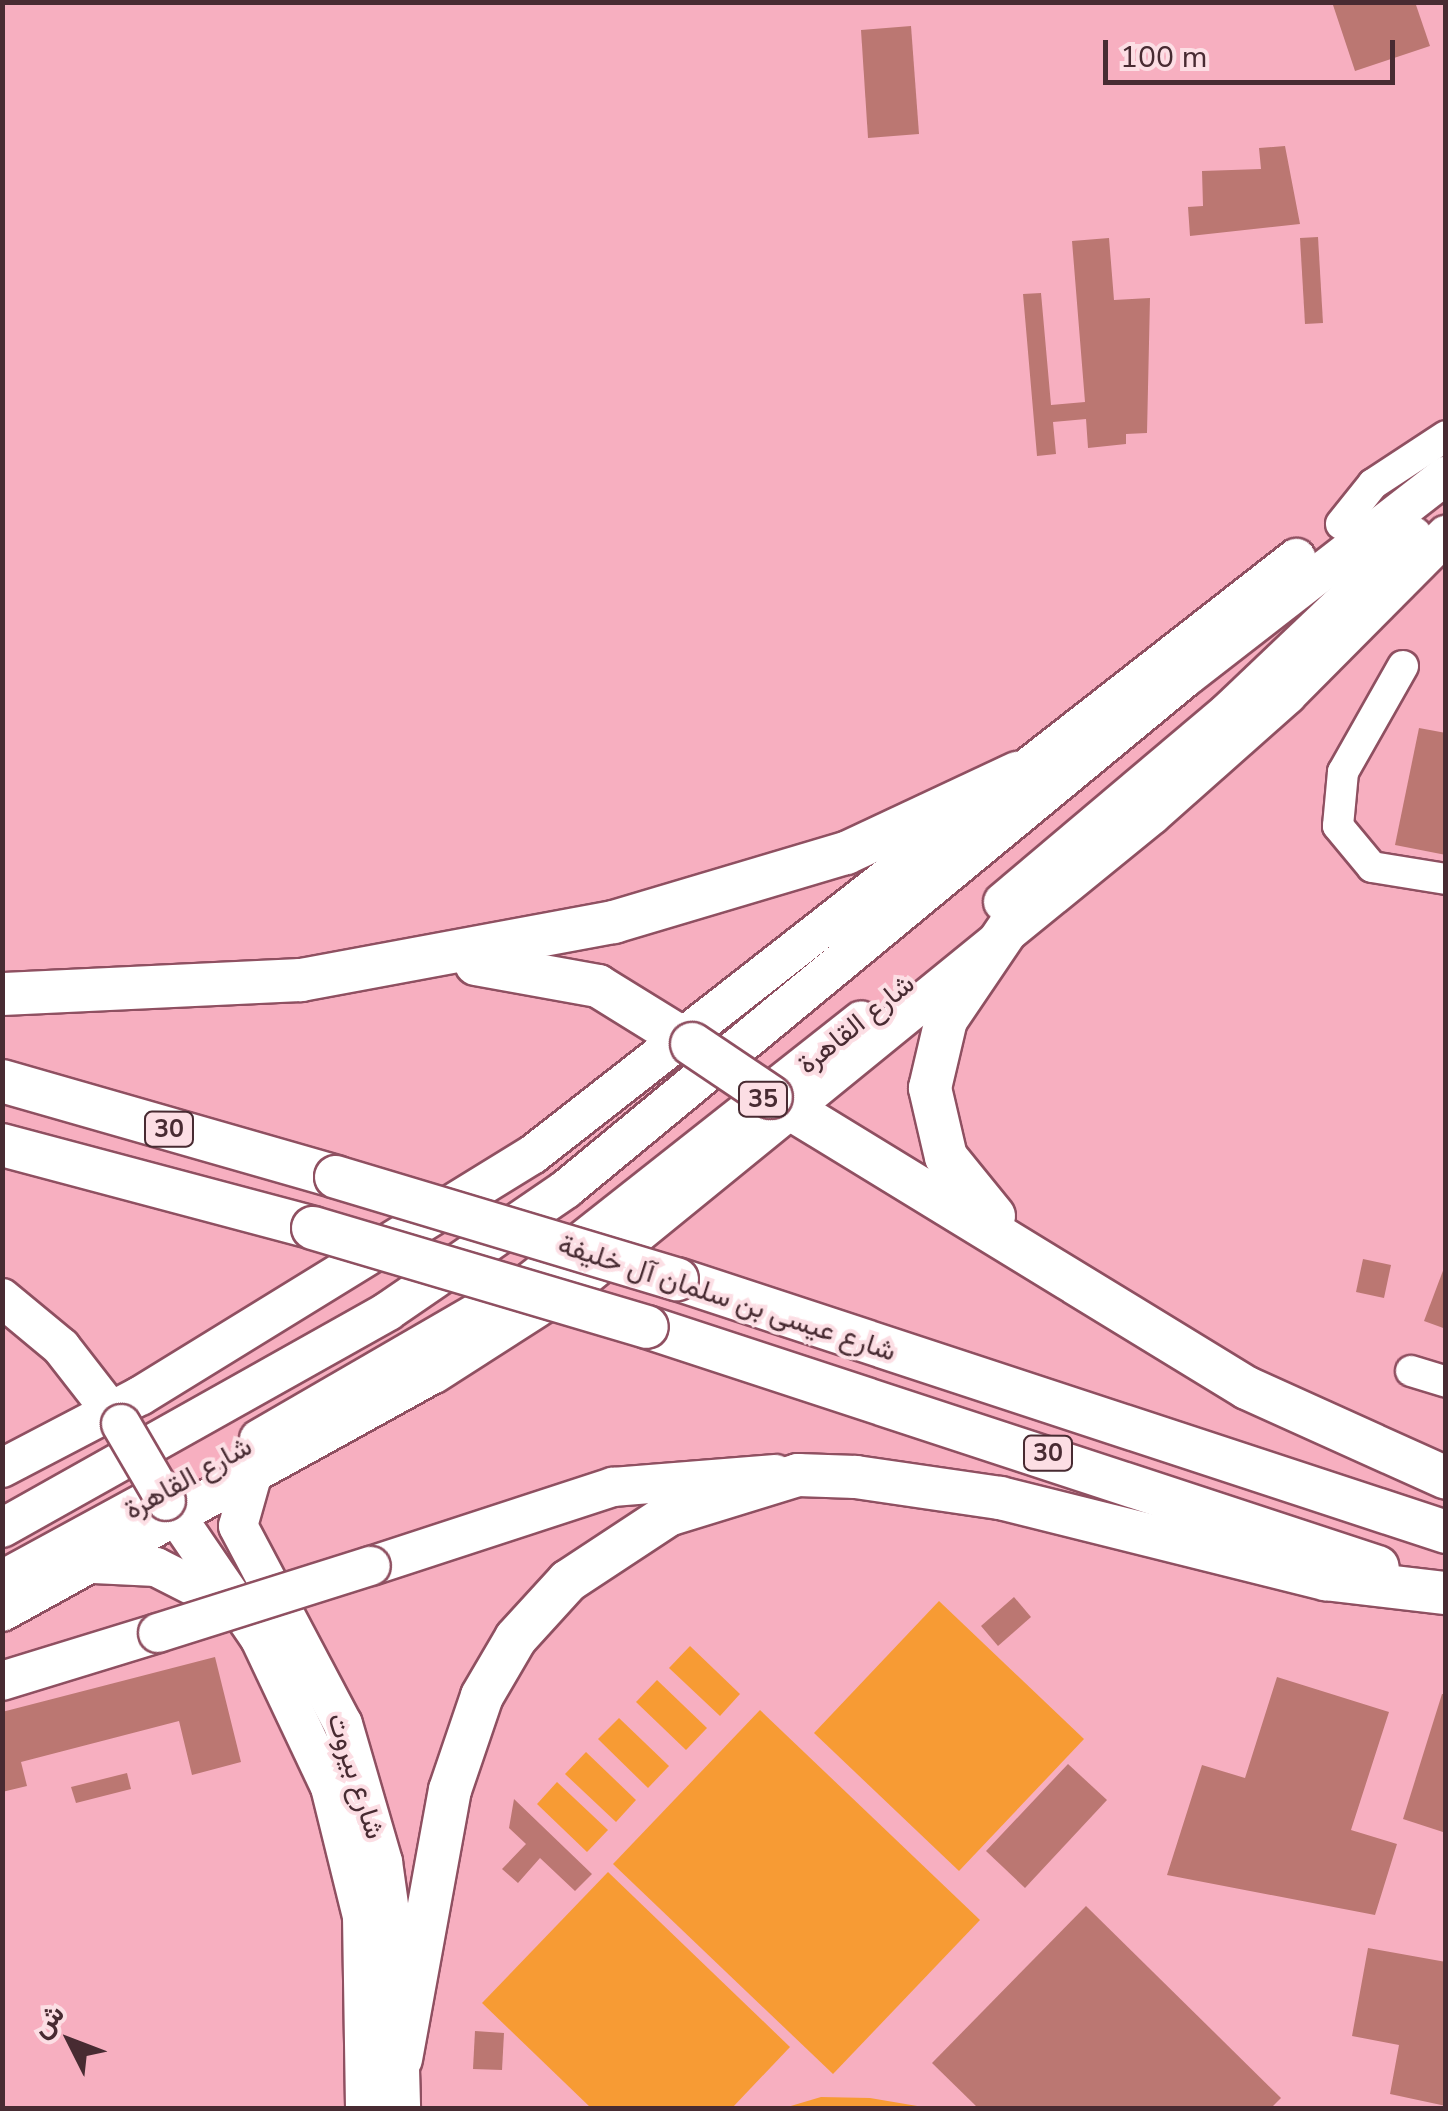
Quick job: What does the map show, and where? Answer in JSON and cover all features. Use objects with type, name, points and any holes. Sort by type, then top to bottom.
[{"type":"highway","points":[[2,994],[233,986],[430,959],[754,884],[890,836],[1017,772]]},
{"type":"highway","points":[[1009,927],[946,1020],[930,1088],[938,1135],[958,1177],[1033,1256]]},
{"type":"highway","points":[[430,959],[570,976],[625,998],[782,1104],[1246,1388],[1446,1478]]},
{"type":"highway","name":"شارع عيسى بن سلمان آل خليفة","points":[[2,1082],[676,1279],[1446,1532]]},
{"type":"highway","name":"شارع عيسى بن سلمان آل خليفة","points":[[2,1145],[313,1228],[647,1327],[1033,1448],[1446,1592]]},
{"type":"highway","points":[[401,2059],[460,1752],[516,1638],[568,1581],[641,1530],[691,1506],[798,1475],[966,1491],[1326,1580],[1446,1592]]},
{"type":"main road","points":[[2,1468],[116,1418],[456,1205],[687,1041],[1017,772],[1341,524],[1446,455]]},
{"type":"main road","name":"شارع القاهرة","points":[[2,1528],[388,1311],[566,1189],[1186,677],[1446,475]]},
{"type":"main road","name":"شارع القاهرة","points":[[2,1580],[530,1282],[903,988],[1229,711],[1366,576],[1446,511]]},
{"type":"main road","name":"شارع القاهرة","points":[[2,1612],[94,1564],[169,1507],[254,1469],[509,1328],[782,1104],[1009,927],[1287,695],[1446,535]]},
{"type":"main road","name":"شارع بيروت","points":[[2,1298],[61,1347],[116,1418],[169,1507],[244,1612],[317,1752],[348,1849],[366,1968],[365,2108]]},
{"type":"main road","points":[[2,1488],[46,1446]]},
{"type":"main road","name":"شارع بيروت","points":[[254,1469],[238,1526],[295,1620],[370,1808],[392,1905],[400,2108]]},
{"type":"main road","points":[[5,1681],[625,1485],[798,1475]]},
{"type":"main road","points":[[94,1564],[156,1567],[244,1612]]},
{"type":"street","points":[[1341,524],[1372,484],[1446,436]]},
{"type":"street","points":[[1403,666],[1343,772],[1338,826],[1372,866],[1446,879]]},
{"type":"street","points":[[1411,1371],[1446,1382]]},
{"type":"shaded area","points":[[939,1601],[1084,1739],[959,1871],[814,1733]]},
{"type":"shaded area","points":[[690,1646],[740,1694],[720,1716],[669,1668]]},
{"type":"shaded area","points":[[657,1680],[707,1728],[686,1750],[636,1702]]},
{"type":"shaded area","points":[[760,1710],[980,1920],[833,2074],[613,1864]]},
{"type":"shaded area","points":[[619,1718],[669,1766],[648,1788],[598,1739]]},
{"type":"shaded area","points":[[586,1752],[636,1800],[616,1822],[565,1774]]},
{"type":"shaded area","points":[[557,1782],[608,1830],[587,1852],[537,1804]]},
{"type":"shaded area","points":[[608,1872],[790,2047],[732,2108],[591,2108],[482,2003]]},
{"type":"shaded area","points":[[821,2097],[870,2098],[929,2108],[784,2108]]},
{"type":"building","points":[[1332,2],[1415,2],[1430,46],[1355,71]]},
{"type":"building","points":[[911,26],[919,134],[868,138],[861,30]]},
{"type":"building","points":[[1285,146],[1300,224],[1190,236],[1188,207],[1203,206],[1202,171],[1261,169],[1259,148]]},
{"type":"building","points":[[1318,237],[1323,323],[1305,324],[1300,238]]},
{"type":"building","points":[[1109,238],[1114,300],[1150,298],[1147,433],[1126,434],[1126,444],[1088,448],[1086,419],[1053,422],[1056,454],[1037,456],[1023,294],[1041,293],[1051,405],[1085,402],[1072,241]]},
{"type":"building","points":[[1419,728],[1446,733],[1446,855],[1395,845]]},
{"type":"building","points":[[1363,1259],[1391,1265],[1384,1298],[1356,1292]]},
{"type":"building","points":[[1446,1268],[1446,1329],[1424,1321]]},
{"type":"building","points":[[1014,1597],[1031,1617],[998,1646],[981,1626]]},
{"type":"building","points":[[215,1657],[241,1762],[192,1775],[179,1721],[21,1762],[27,1786],[2,1792],[2,1712]]},
{"type":"building","points":[[1277,1677],[1389,1712],[1351,1830],[1397,1844],[1375,1915],[1167,1875],[1202,1765],[1245,1778]]},
{"type":"building","points":[[1442,1694],[1446,1694],[1446,1833],[1403,1819]]},
{"type":"building","points":[[1068,1764],[1107,1800],[1025,1888],[986,1851]]},
{"type":"building","points":[[127,1773],[131,1789],[76,1803],[71,1787]]},
{"type":"building","points":[[514,1799],[592,1874],[575,1891],[540,1858],[518,1883],[502,1869],[526,1844],[509,1828]]},
{"type":"building","points":[[1086,1906],[1281,2098],[1271,2108],[978,2108],[932,2063]]},
{"type":"building","points":[[1368,1948],[1446,1962],[1446,2106],[1390,2094],[1399,2045],[1352,2036]]},
{"type":"building","points":[[475,2031],[504,2033],[502,2070],[473,2069]]}]
